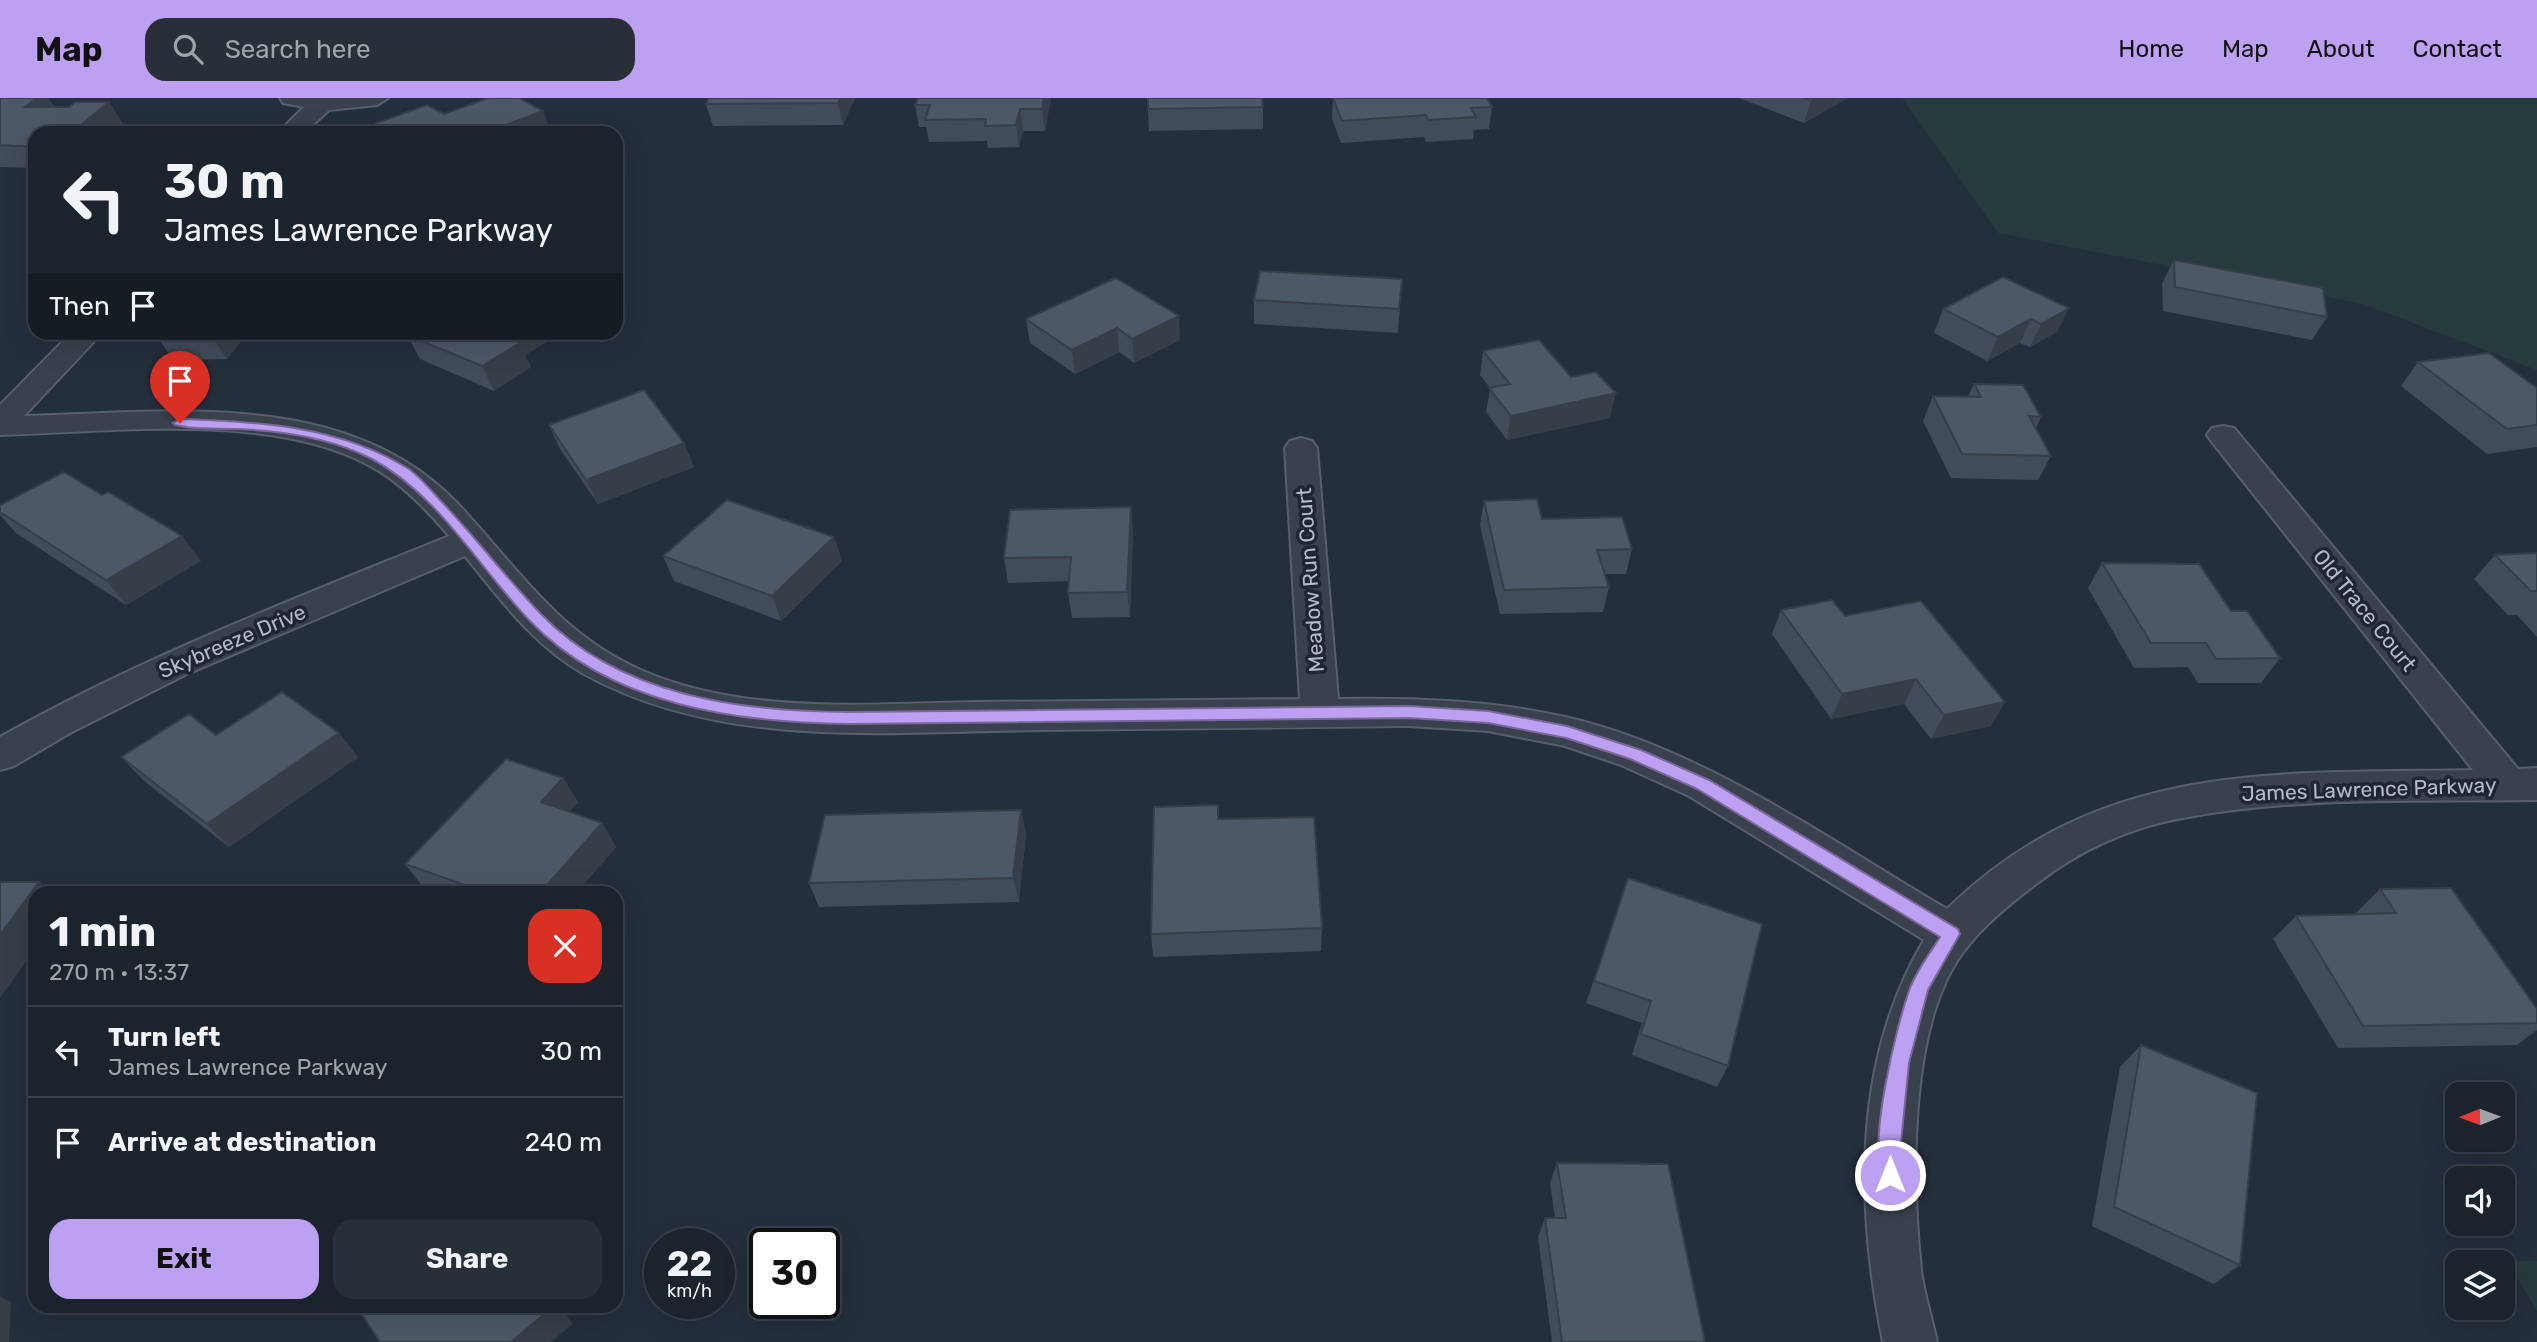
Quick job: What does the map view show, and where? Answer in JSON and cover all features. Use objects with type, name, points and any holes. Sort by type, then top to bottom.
[{"type":"street","points":[[291,98],[322,104],[377,98]]},
{"type":"street","points":[[298,126],[322,104]]},
{"type":"street","points":[[0,425],[81,340]]},
{"type":"street","points":[[0,425],[205,422],[269,426],[325,437],[374,455],[407,474],[471,540],[535,618],[562,642],[593,663],[654,691],[727,710],[784,718],[1320,711],[1488,717],[1567,732],[1635,754],[1703,785],[1951,934]]},
{"type":"street","name":"Old Trace Court","points":[[2223,435],[2522,784]]},
{"type":"street","name":"Meadow Run Court","points":[[1301,448],[1320,711]]},
{"type":"street","name":"Skybreeze Drive","points":[[0,755],[133,682],[471,540]]},
{"type":"street","name":"James Lawrence Parkway","points":[[1910,1342],[1895,1272],[1889,1151],[1899,1063],[1920,988],[1951,934],[1991,894],[2045,855],[2106,823],[2168,805],[2264,790],[2522,784]]},
{"type":"green space","points":[[1902,98],[2537,98],[2537,370],[2363,304],[1998,233]]},
{"type":"green space","points":[[2515,1261],[2537,1261],[2537,1311],[2515,1274]]},
{"type":"building","points":[[0,98],[37,98],[25,107],[69,107],[75,102],[109,102],[80,126],[28,126],[28,147],[0,145]]},
{"type":"building","points":[[488,98],[519,98],[543,111],[503,126],[381,126],[376,123],[427,105],[444,114]]},
{"type":"building","points":[[709,98],[840,98],[838,103],[706,104]]},
{"type":"building","points":[[918,98],[1044,98],[1042,109],[1020,109],[1016,125],[985,126],[986,119],[925,120],[930,105],[915,105]]},
{"type":"building","points":[[1148,98],[1262,98],[1263,107],[1148,109]]},
{"type":"building","points":[[1333,98],[1487,98],[1492,107],[1471,108],[1476,117],[1428,120],[1426,115],[1342,121]]},
{"type":"building","points":[[2174,260],[2323,288],[2327,317],[2175,287]]},
{"type":"building","points":[[1260,271],[1402,279],[1399,309],[1254,300]]},
{"type":"building","points":[[2003,277],[2069,308],[2041,324],[2031,319],[1998,337],[1943,309]]},
{"type":"building","points":[[1116,278],[1179,316],[1132,339],[1117,328],[1072,350],[1026,319]]},
{"type":"building","points":[[419,340],[512,340],[520,343],[482,366]]},
{"type":"building","points":[[1539,340],[1571,377],[1596,372],[1616,393],[1511,416],[1489,388],[1510,384],[1483,351]]},
{"type":"building","points":[[2489,353],[2537,388],[2537,425],[2507,429],[2418,362]]},
{"type":"building","points":[[1974,384],[2023,385],[2041,417],[2029,416],[2051,456],[1962,454],[1933,396],[1981,397]]},
{"type":"building","points":[[644,390],[684,443],[586,480],[549,425]]},
{"type":"building","points":[[64,472],[102,495],[108,492],[182,536],[106,580],[0,512],[0,505]]},
{"type":"building","points":[[1537,499],[1542,519],[1622,517],[1632,549],[1597,550],[1609,587],[1504,590],[1484,501]]},
{"type":"building","points":[[727,500],[834,537],[772,596],[663,556]]},
{"type":"building","points":[[1131,507],[1127,592],[1068,593],[1071,557],[1004,558],[1010,510]]},
{"type":"building","points":[[2537,553],[2537,591],[2531,591],[2495,555]]},
{"type":"building","points":[[2102,563],[2199,564],[2231,611],[2247,611],[2280,658],[2216,659],[2206,643],[2151,643]]},
{"type":"building","points":[[1832,600],[1845,616],[1921,601],[2005,702],[1944,715],[1916,679],[1842,694],[1781,610]]},
{"type":"building","points":[[282,692],[339,733],[207,824],[121,757],[189,714],[216,735]]},
{"type":"building","points":[[506,759],[563,778],[541,802],[602,823],[546,886],[468,886],[405,864]]},
{"type":"building","points":[[1218,805],[1218,819],[1314,817],[1322,928],[1151,934],[1154,807]]},
{"type":"building","points":[[1021,810],[1013,878],[809,883],[825,815]]},
{"type":"building","points":[[1628,878],[1762,924],[1728,1066],[1641,1034],[1651,1001],[1594,981]]},
{"type":"building","points":[[0,882],[39,882],[36,886],[28,886],[28,897],[0,935]]},
{"type":"building","points":[[2451,888],[2537,1009],[2537,1023],[2363,1026],[2296,916],[2396,913],[2380,889]]},
{"type":"building","points":[[2141,1045],[2257,1093],[2240,1265],[2114,1207]]},
{"type":"building","points":[[1557,1163],[1668,1164],[1705,1342],[1562,1342],[1545,1218],[1566,1218]]},
{"type":"building","points":[[361,1313],[546,1313],[511,1342],[380,1342]]},
{"type":"route","points":[[180,423],[269,426],[325,437],[374,455],[407,474],[471,540],[535,618],[562,642],[593,663],[654,691],[727,710],[784,718],[1409,712],[1488,717],[1567,732],[1635,754],[1703,785],[1951,934],[1920,988],[1899,1063],[1889,1151],[1890,1175]]}]
